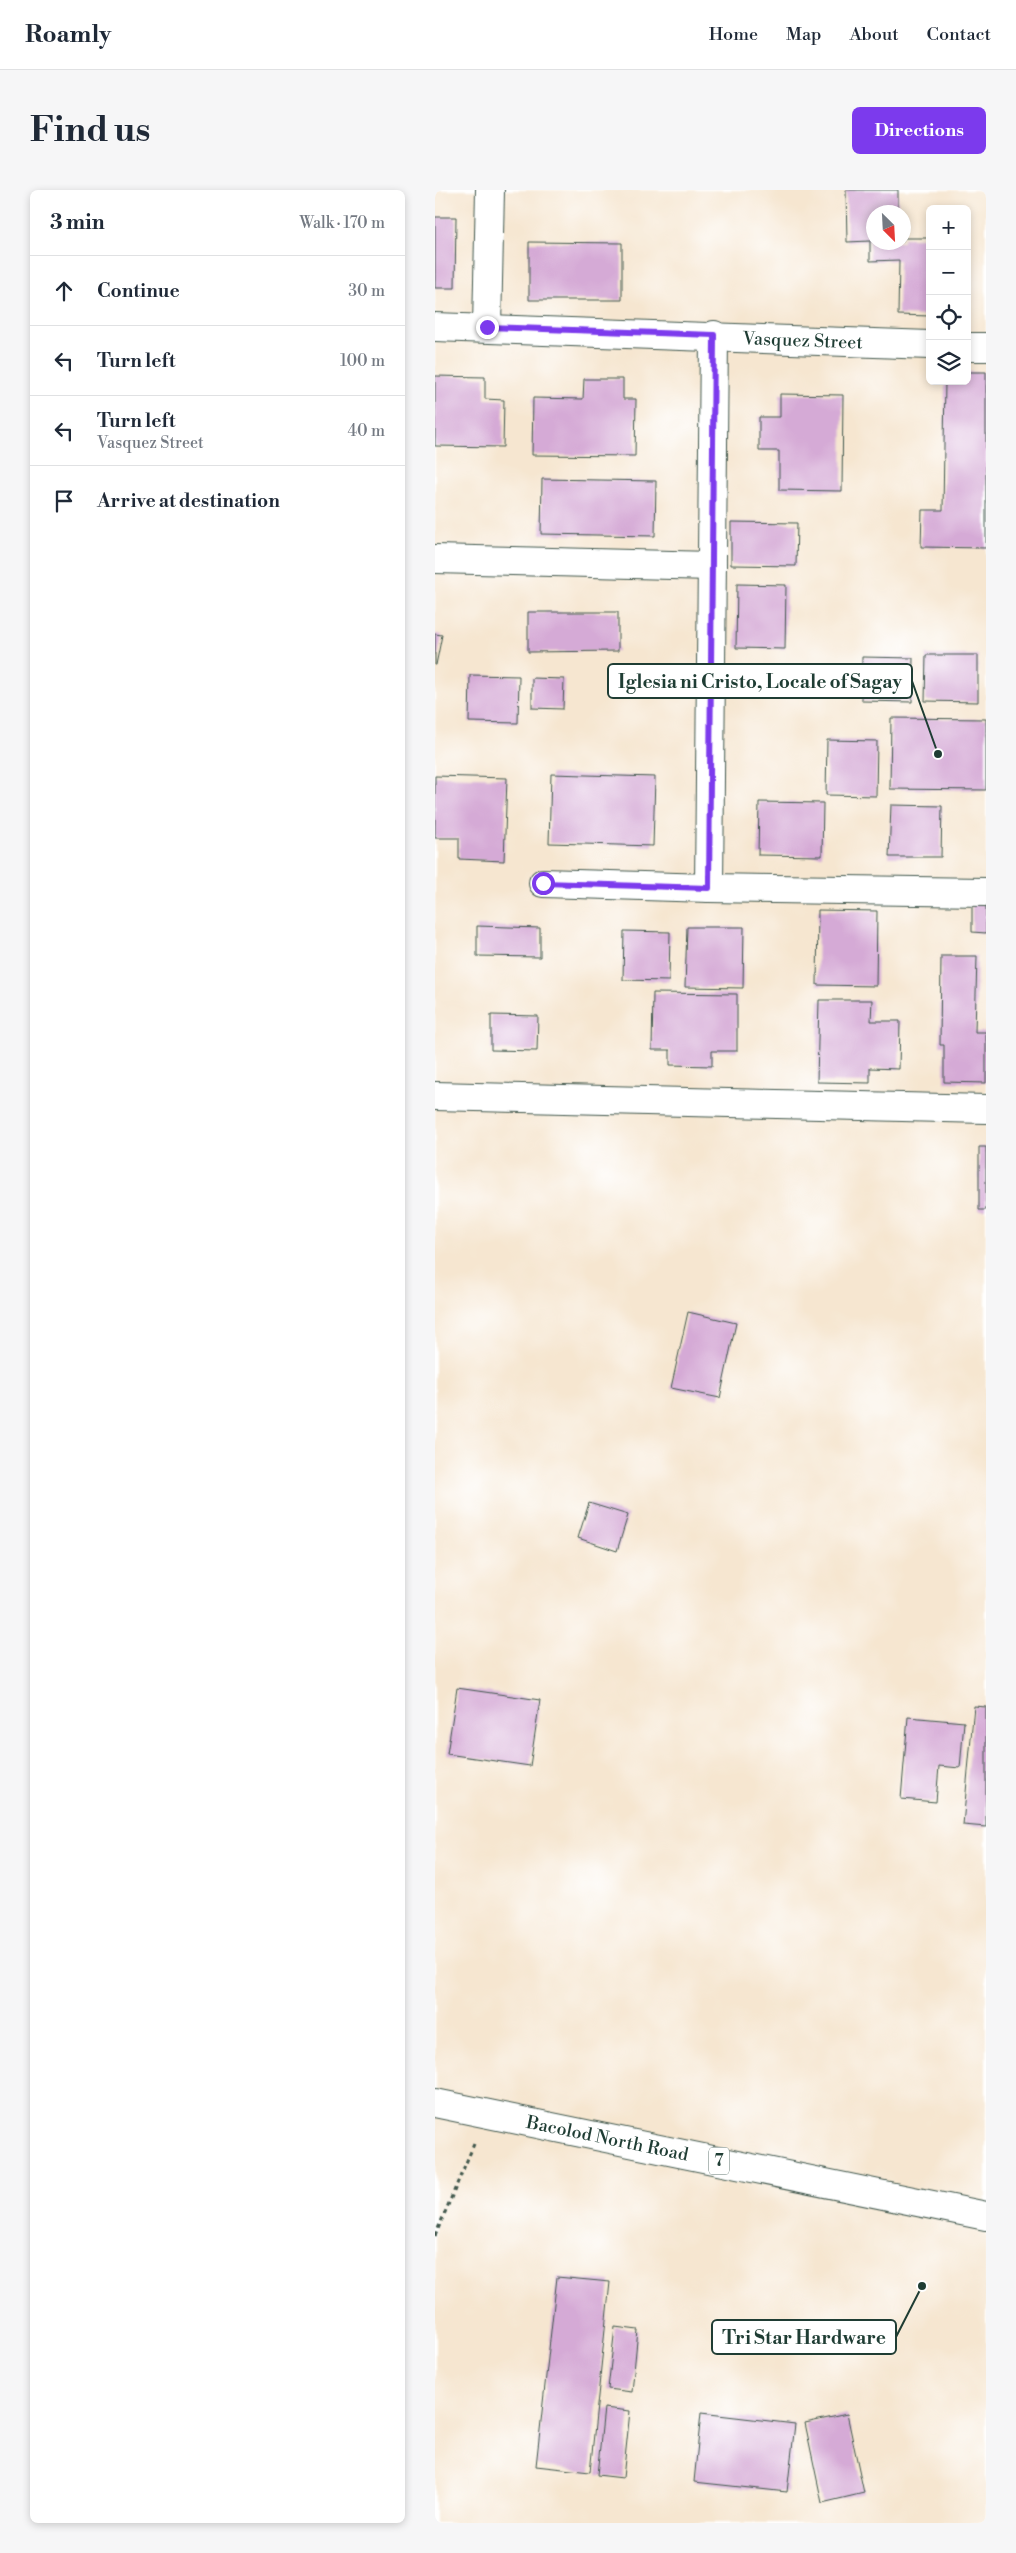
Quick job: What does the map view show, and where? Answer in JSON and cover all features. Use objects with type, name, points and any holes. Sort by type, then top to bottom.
[{"type":"main road","points":[[487,327],[490,190]]},
{"type":"main road","name":"Vasquez Street","points":[[435,327],[714,335],[926,345]]},
{"type":"main road","points":[[709,888],[714,335]]},
{"type":"main road","points":[[971,347],[986,347]]},
{"type":"main road","points":[[435,560],[712,566]]},
{"type":"main road","points":[[543,883],[709,888],[986,892]]},
{"type":"main road","points":[[435,1096],[986,1109]]},
{"type":"main road","name":"Bacolod North Road","points":[[435,2103],[986,2216]]},
{"type":"path","points":[[435,2236],[487,2114]]},
{"type":"building","points":[[846,190],[898,190],[898,205],[866,205],[866,241],[847,242]]},
{"type":"building","points":[[435,217],[456,217],[455,288],[435,288]]},
{"type":"building","points":[[911,238],[926,238],[926,316],[898,315],[899,260],[870,261],[870,250],[911,250]]},
{"type":"building","points":[[529,242],[622,243],[622,300],[529,300]]},
{"type":"building","points":[[971,372],[986,372],[986,548],[921,547],[922,510],[943,510],[945,385],[971,385]]},
{"type":"building","points":[[435,376],[485,377],[485,399],[504,400],[503,447],[435,446]]},
{"type":"building","points":[[584,379],[623,379],[623,399],[636,399],[635,456],[532,455],[533,398],[583,399]]},
{"type":"building","points":[[780,394],[843,395],[842,491],[779,490],[779,451],[759,451],[759,417],[780,417]]},
{"type":"building","points":[[542,479],[656,481],[655,536],[541,534]]},
{"type":"building","points":[[731,522],[797,523],[796,566],[731,565]]},
{"type":"building","points":[[737,584],[786,585],[785,649],[736,648]]},
{"type":"building","points":[[528,612],[618,612],[618,651],[528,652]]},
{"type":"building","points":[[435,634],[442,635],[436,665],[435,665]]},
{"type":"building","points":[[926,655],[978,655],[978,702],[925,701]]},
{"type":"building","points":[[862,657],[913,658],[912,702],[862,701]]},
{"type":"building","points":[[470,675],[519,676],[518,723],[469,722]]},
{"type":"building","points":[[532,678],[564,679],[563,709],[532,708]]},
{"type":"building","points":[[891,718],[986,719],[986,790],[890,789]]},
{"type":"building","points":[[827,740],[877,741],[876,796],[826,795]]},
{"type":"building","points":[[551,774],[655,777],[653,846],[549,843]]},
{"type":"building","points":[[435,776],[507,778],[504,861],[459,859],[459,838],[435,838]]},
{"type":"building","points":[[759,802],[823,803],[822,856],[758,855]]},
{"type":"building","points":[[891,805],[942,806],[941,857],[889,857]]},
{"type":"building","points":[[972,904],[986,904],[986,933],[972,932]]},
{"type":"building","points":[[818,910],[877,911],[876,986],[817,985]]},
{"type":"building","points":[[477,926],[540,928],[540,957],[477,956]]},
{"type":"building","points":[[687,927],[744,927],[743,988],[685,987]]},
{"type":"building","points":[[624,931],[670,932],[669,981],[623,980]]},
{"type":"building","points":[[941,956],[977,956],[975,1032],[986,1032],[986,1083],[944,1082],[944,1045],[940,1045]]},
{"type":"building","points":[[653,993],[737,994],[737,1051],[712,1051],[712,1066],[670,1065],[670,1050],[652,1050]]},
{"type":"building","points":[[819,1000],[872,1000],[871,1021],[900,1021],[899,1069],[870,1068],[870,1083],[817,1082]]},
{"type":"building","points":[[491,1015],[538,1016],[537,1051],[491,1050]]},
{"type":"building","points":[[979,1147],[986,1147],[986,1210],[979,1210]]},
{"type":"building","points":[[688,1312],[736,1323],[720,1398],[671,1388]]},
{"type":"building","points":[[589,1503],[628,1515],[617,1551],[578,1538]]},
{"type":"building","points":[[457,1688],[540,1700],[530,1766],[447,1754]]},
{"type":"building","points":[[974,1706],[986,1707],[986,1827],[963,1825]]},
{"type":"building","points":[[908,1717],[964,1722],[960,1768],[939,1766],[936,1802],[901,1799]]},
{"type":"building","points":[[557,2277],[610,2282],[590,2472],[536,2466]]},
{"type":"building","points":[[615,2327],[638,2330],[632,2392],[608,2389]]},
{"type":"building","points":[[604,2408],[630,2411],[623,2478],[597,2475]]},
{"type":"building","points":[[701,2413],[795,2424],[787,2492],[694,2482]]},
{"type":"building","points":[[847,2414],[864,2493],[822,2503],[805,2423]]},
{"type":"place","name":"Iglesia ni Cristo, Locale of Sagay","points":[[938,754]]},
{"type":"place","name":"Tri Star Hardware","points":[[922,2286]]},
{"type":"route","points":[[487,327],[714,335],[709,888],[543,883]]}]
